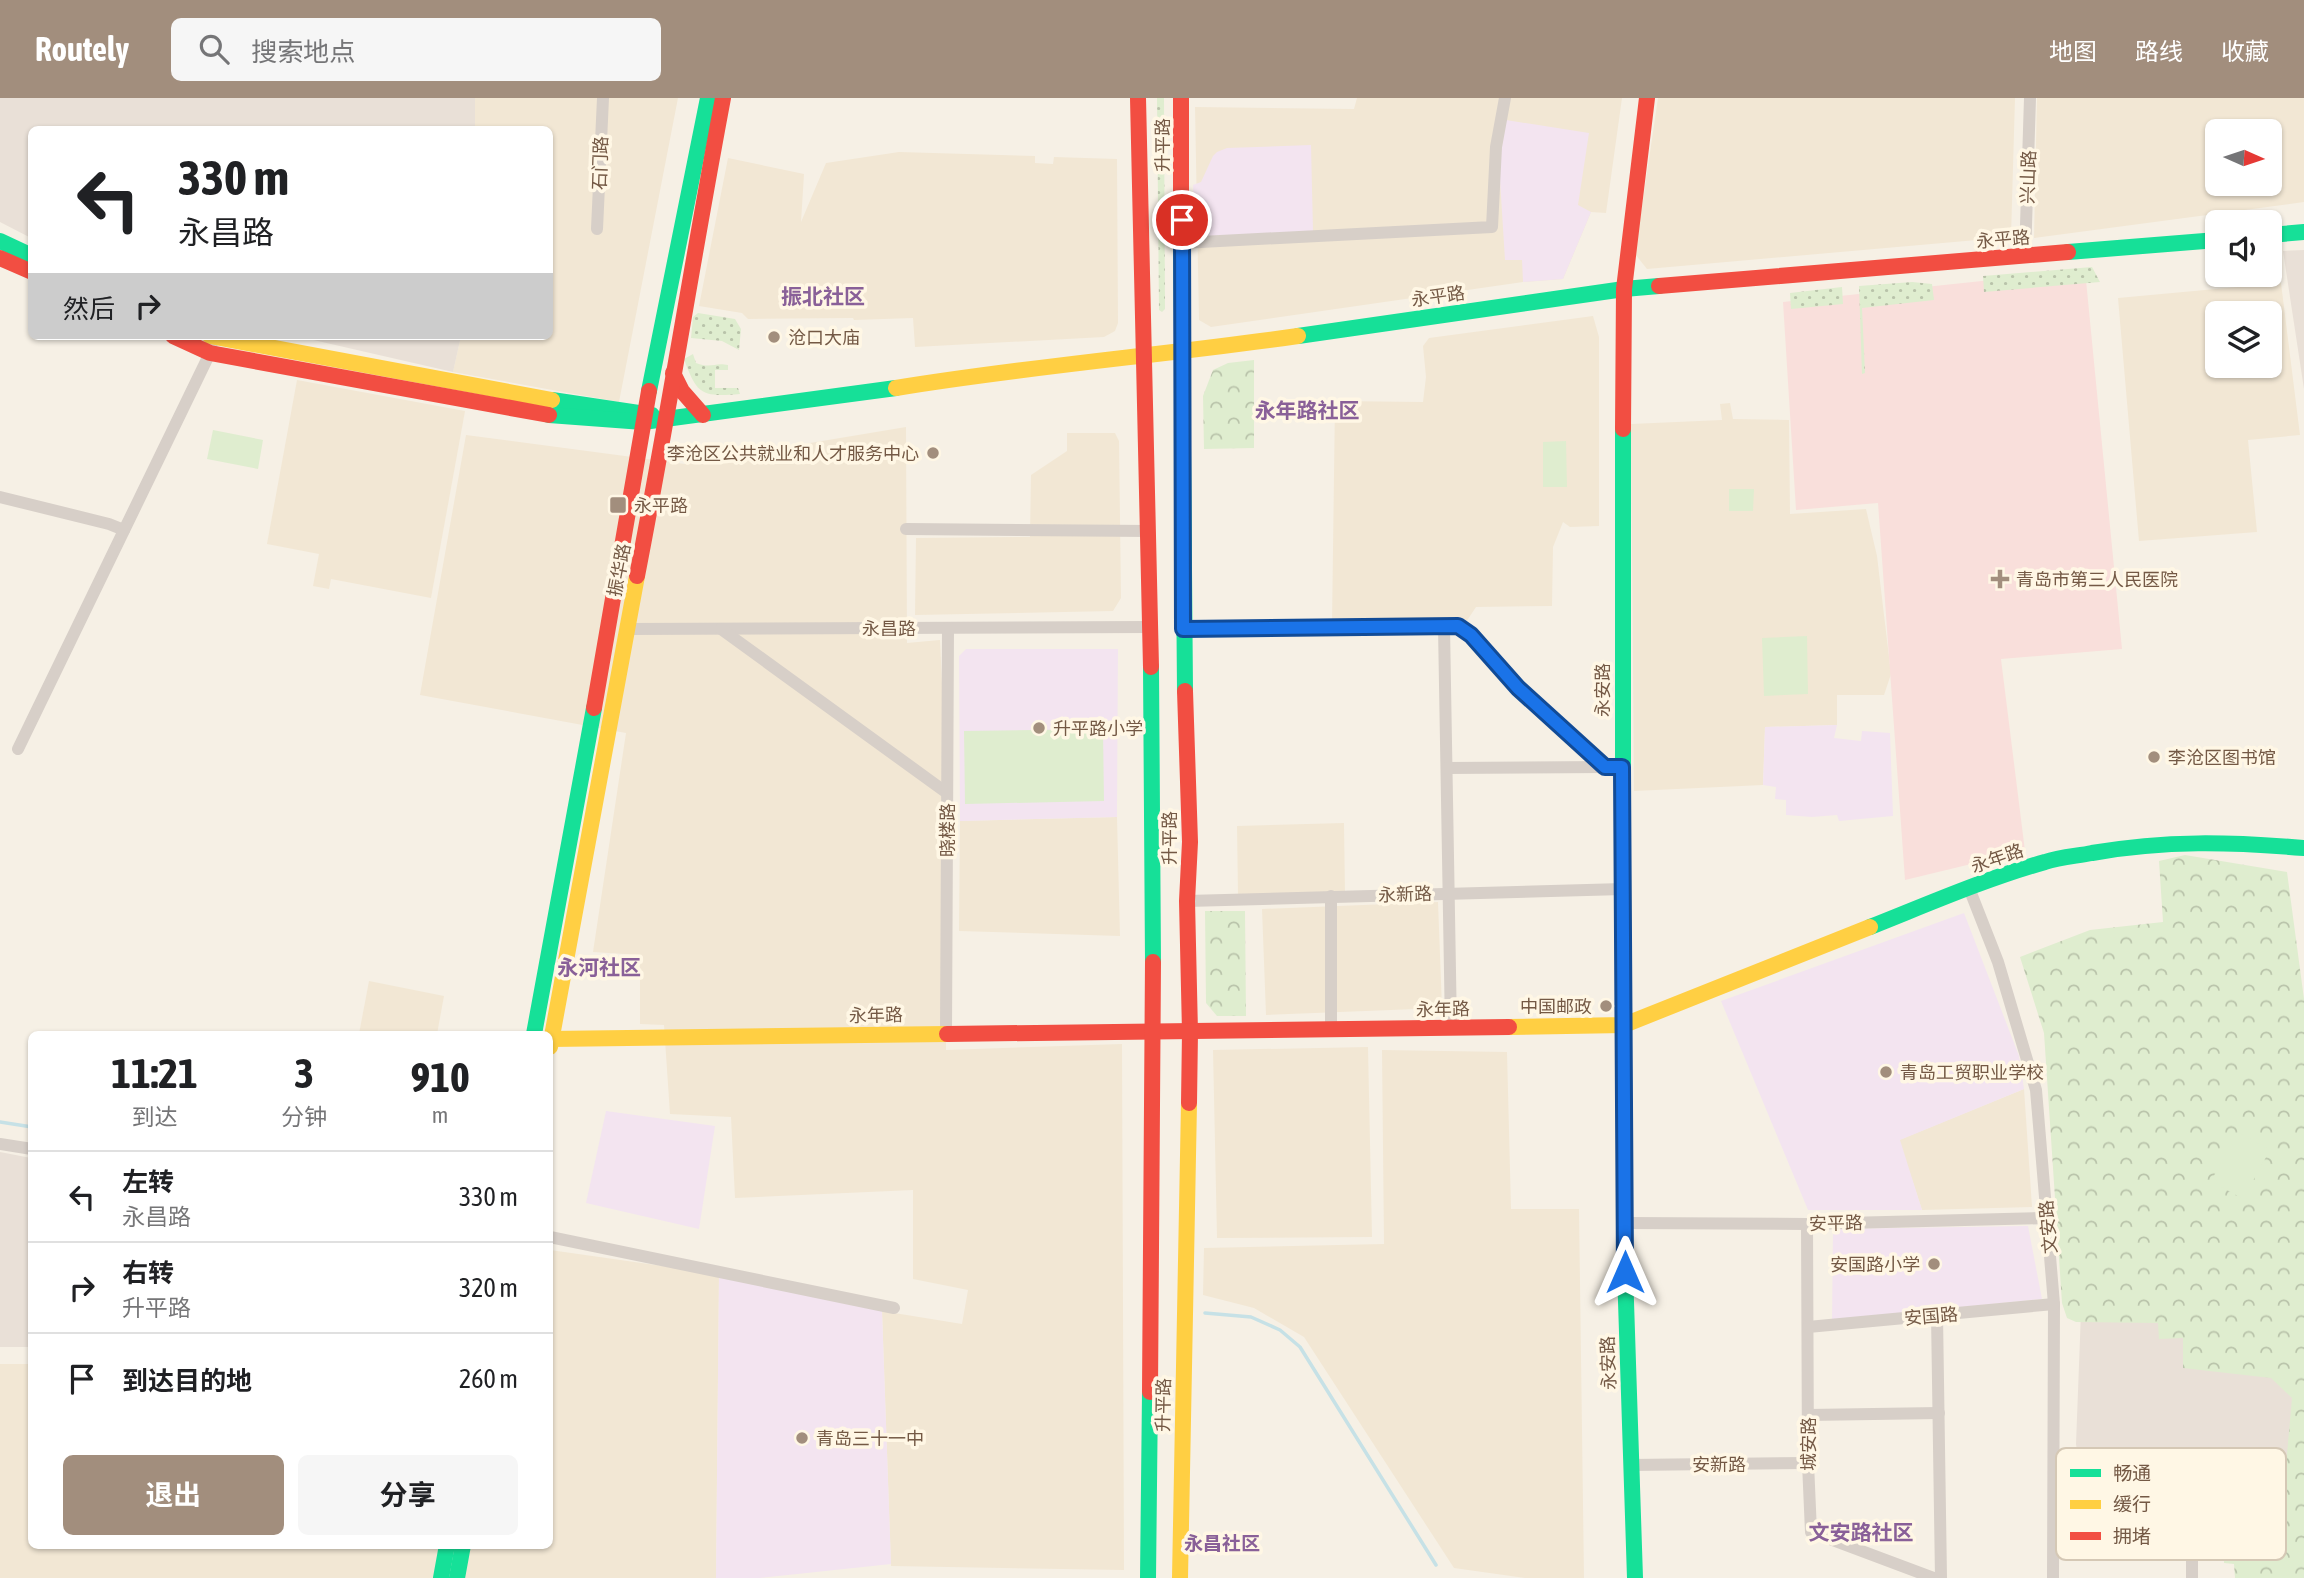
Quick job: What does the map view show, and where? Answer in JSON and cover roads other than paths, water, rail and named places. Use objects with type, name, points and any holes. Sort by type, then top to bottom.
[{"type":"main road","name":"振华路","points":[[535,1031],[617,585],[644,417],[676,270],[708,98]]},
{"type":"main road","name":"振华路","points":[[552,1031],[667,420],[673,373],[723,98]]},
{"type":"main road","name":"升平路","points":[[1138,98],[1149,531],[1154,1030],[1149,1578]]},
{"type":"main road","name":"升平路","points":[[1180,1578],[1190,842],[1183,629],[1181,98]]},
{"type":"main road","name":"永安路","points":[[1635,1578],[1630,1465],[1623,889],[1613,767],[1624,289],[1647,98]]},
{"type":"main road","points":[[2282,234],[2304,232]]},
{"type":"main road","points":[[0,241],[28,254]]},
{"type":"main road","name":"永平路","points":[[211,342],[550,415],[667,420],[952,379],[1183,352],[1624,289],[2205,241]]},
{"type":"main road","points":[[0,258],[28,270]]},
{"type":"main road","points":[[673,373],[682,391],[703,415]]},
{"type":"main road","name":"永年路","points":[[553,1042],[946,1033],[1624,1025],[1969,888],[2047,861],[2137,845],[2185,842],[2230,842],[2304,848]]},
{"type":"main road","points":[[442,1578],[446,1549]]},
{"type":"main road","points":[[457,1578],[462,1549]]},
{"type":"street","name":"石门路","points":[[597,229],[603,98]]},
{"type":"street","points":[[1182,243],[1492,227],[1496,147],[1505,98]]},
{"type":"street","name":"兴山路","points":[[2025,257],[2030,98]]},
{"type":"street","points":[[18,749],[211,342]]},
{"type":"street","points":[[0,497],[124,530]]},
{"type":"street","points":[[906,529],[1149,531]]},
{"type":"street","points":[[1444,626],[1451,1029]]},
{"type":"street","points":[[1183,629],[1458,626],[1471,635],[1518,688],[1613,767]]},
{"type":"street","name":"永昌路","points":[[627,629],[1150,627]]},
{"type":"street","name":"晓楼路","points":[[946,1033],[948,628]]},
{"type":"street","points":[[721,629],[947,793]]},
{"type":"street","points":[[1447,768],[1613,767]]},
{"type":"street","name":"文安路","points":[[1969,888],[1997,962],[2036,1090],[2054,1304],[2053,1578]]},
{"type":"street","name":"永新路","points":[[1188,901],[1623,889]]},
{"type":"street","points":[[1331,896],[1331,1030]]},
{"type":"street","points":[[0,1144],[28,1148]]},
{"type":"street","name":"安平路","points":[[1626,1223],[1807,1224],[2047,1217]]},
{"type":"street","name":"城安路","points":[[1807,1224],[1808,1463],[1811,1532],[1934,1578]]},
{"type":"street","points":[[553,1238],[894,1308]]},
{"type":"street","name":"安国路","points":[[1808,1327],[2054,1304]]},
{"type":"street","points":[[1937,1315],[1941,1578]]},
{"type":"street","points":[[1808,1415],[1938,1413]]},
{"type":"street","name":"安新路","points":[[1630,1465],[1808,1463]]},
{"type":"street","points":[[2192,1560],[2192,1578]]},
{"type":"waterway","points":[[0,1122],[28,1126]]},
{"type":"waterway","points":[[1205,1313],[1251,1317],[1280,1330],[1300,1347],[1436,1565]]},
{"type":"place","name":"沧口大庙","points":[[774,337]]},
{"type":"place","name":"李沧区公共就业和人才服务中心","points":[[933,453]]},
{"type":"place","name":"永平路","points":[[618,505]]},
{"type":"place","name":"青岛市第三人民医院","points":[[2000,579]]},
{"type":"place","name":"升平路小学","points":[[1039,728]]},
{"type":"place","name":"李沧区图书馆","points":[[2154,757]]},
{"type":"place","name":"中国邮政","points":[[1606,1006]]},
{"type":"place","name":"青岛工贸职业学校","points":[[1886,1072]]},
{"type":"place","name":"安国路小学","points":[[1934,1264]]},
{"type":"place","name":"青岛三十一中","points":[[802,1438]]},
{"type":"district","name":"振北社区","points":[[823,296]]},
{"type":"district","name":"永年路社区","points":[[1307,410]]},
{"type":"district","name":"永河社区","points":[[599,967]]},
{"type":"district","name":"文安路社区","points":[[1861,1532]]},
{"type":"district","name":"永昌社区","points":[[1222,1543]]}]
